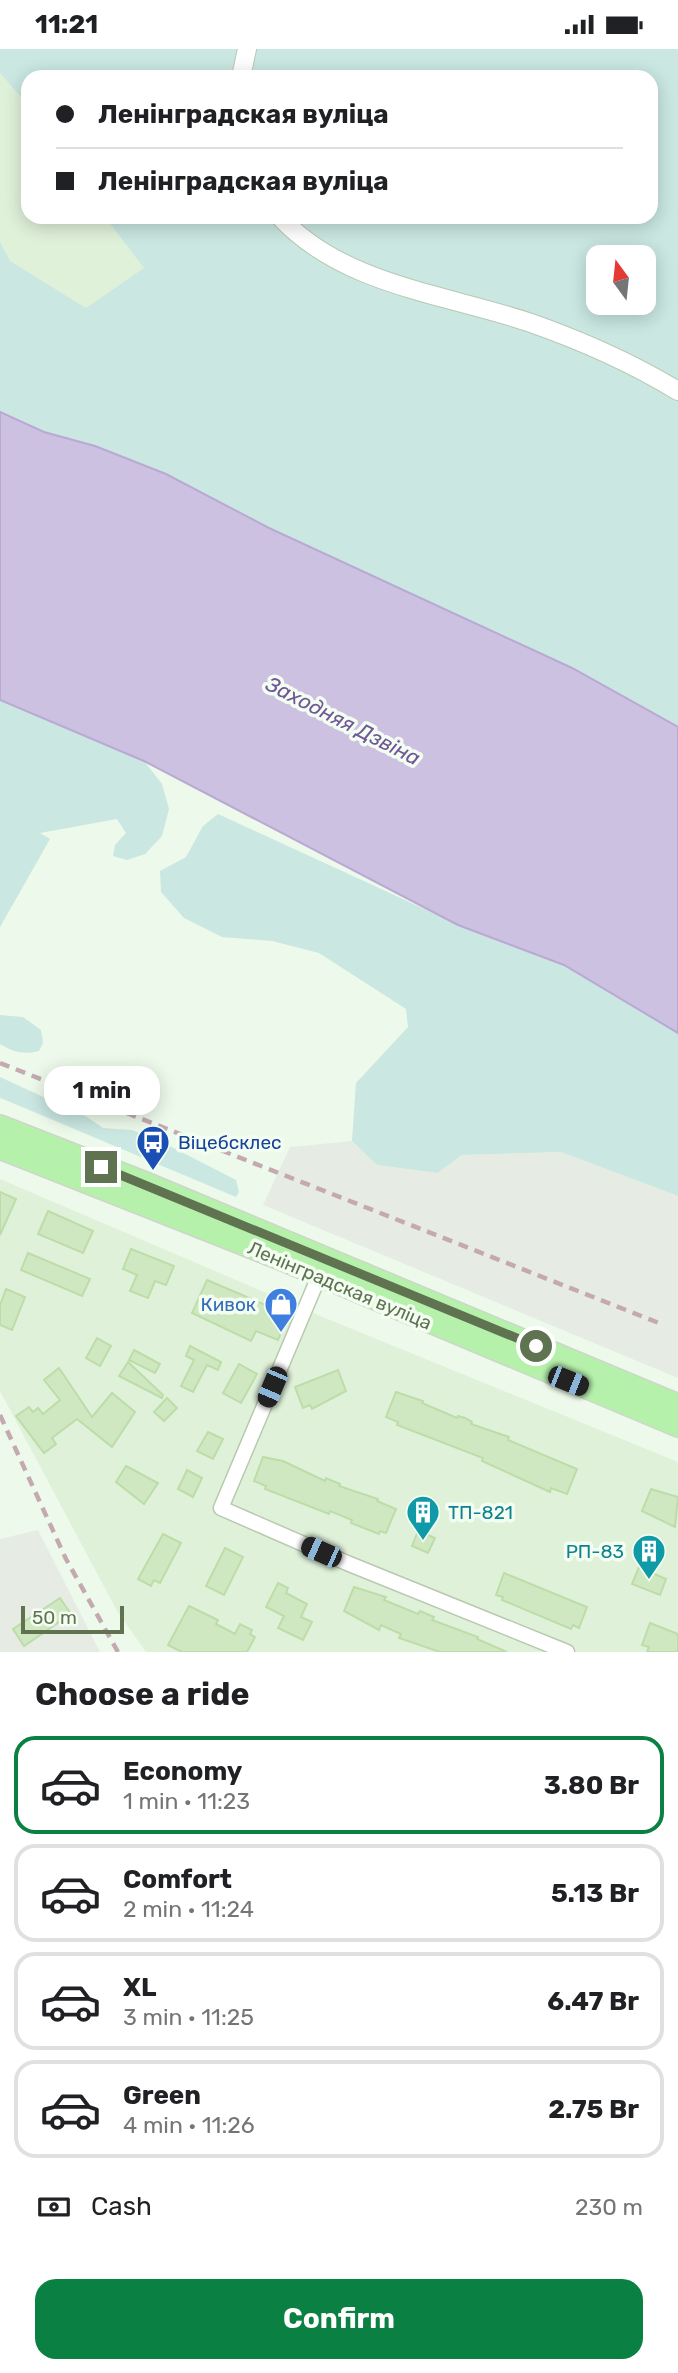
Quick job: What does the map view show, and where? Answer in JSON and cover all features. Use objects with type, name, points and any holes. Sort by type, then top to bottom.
[{"type":"main road","name":"Ленінградская вуліца","points":[[0,1126],[323,1267],[648,1403],[678,1426]]},
{"type":"main road","name":"Ленінградская вуліца","points":[[0,1148],[323,1267]]},
{"type":"main road","name":"Ленінградская вуліца","points":[[648,1403],[678,1405]]},
{"type":"street","points":[[243,70],[247,49]]},
{"type":"street","points":[[289,224],[335,261],[390,282],[528,322],[630,362],[678,391]]},
{"type":"street","points":[[323,1267],[220,1508],[347,1563],[567,1652]]},
{"type":"shaded area","points":[[0,49],[678,49],[678,727],[572,668],[269,528],[166,474],[95,446],[44,432],[0,412],[0,242],[10,261],[86,308],[144,268],[110,224],[658,224],[658,70],[21,70],[21,97],[0,73]]},
{"type":"shaded area","points":[[0,60],[21,86],[21,224],[124,224],[155,266],[0,361]]},
{"type":"shaded area","points":[[0,700],[144,761],[162,784],[169,809],[162,836],[145,854],[127,860],[113,856],[115,845],[126,833],[117,819],[40,833],[50,839],[0,927]]},
{"type":"shaded area","points":[[218,814],[479,934],[548,957],[678,1033],[678,1196],[561,1152],[462,1155],[437,1173],[377,1165],[352,1141],[356,1083],[408,1027],[406,1009],[319,953],[272,941],[222,937],[184,918],[161,892],[160,871],[186,857],[203,826]]},
{"type":"shaded area","points":[[0,1015],[23,1017],[41,1030],[43,1043],[39,1051],[19,1052],[0,1044]]},
{"type":"shaded area","points":[[0,1077],[87,1117],[103,1128],[132,1130],[158,1140],[236,1180],[239,1192],[236,1197],[0,1098]]},
{"type":"shaded area","points":[[352,1141],[377,1165],[436,1173],[462,1155],[561,1152],[678,1196],[678,1378],[263,1205],[290,1147]]},
{"type":"shaded area","points":[[0,1179],[318,1315],[678,1462],[678,1652],[146,1652],[117,1611],[0,1391]]},
{"type":"shaded area","points":[[38,1530],[100,1652],[0,1652],[0,1539]]},
{"type":"water","name":"Заходняя Дзвіна","points":[[0,412],[44,432],[95,446],[166,474],[269,528],[572,668],[678,727],[678,1033],[564,965],[458,925],[144,761],[0,700]]},
{"type":"building","points":[[0,1192],[16,1199],[0,1235]]},
{"type":"building","points":[[48,1211],[93,1231],[83,1253],[38,1234]]},
{"type":"building","points":[[131,1249],[174,1266],[166,1285],[155,1281],[148,1298],[130,1291],[137,1275],[123,1269]]},
{"type":"building","points":[[28,1253],[90,1279],[82,1296],[21,1270]]},
{"type":"building","points":[[207,1280],[289,1315],[278,1340],[256,1331],[251,1341],[192,1313]]},
{"type":"building","points":[[6,1289],[25,1297],[12,1330],[0,1325],[0,1305]]},
{"type":"building","points":[[97,1338],[111,1346],[100,1366],[86,1358]]},
{"type":"building","points":[[190,1346],[221,1362],[218,1370],[207,1365],[193,1392],[181,1386],[194,1360],[186,1356]]},
{"type":"building","points":[[134,1350],[160,1364],[155,1373],[129,1360]]},
{"type":"building","points":[[128,1362],[163,1395],[162,1398],[119,1376]]},
{"type":"building","points":[[239,1364],[257,1374],[241,1403],[223,1393]]},
{"type":"building","points":[[59,1368],[92,1417],[112,1393],[135,1412],[112,1447],[77,1419],[52,1438],[56,1444],[44,1453],[16,1416],[29,1407],[33,1412],[38,1408],[43,1414],[60,1400],[44,1380]]},
{"type":"building","points":[[338,1370],[346,1391],[312,1409],[310,1405],[303,1408],[295,1387]]},
{"type":"building","points":[[396,1392],[423,1401],[422,1403],[457,1418],[465,1418],[472,1422],[471,1424],[509,1437],[508,1440],[577,1469],[567,1494],[551,1488],[550,1492],[482,1461],[483,1458],[397,1425],[398,1422],[386,1417]]},
{"type":"building","points":[[167,1398],[177,1408],[164,1421],[154,1412]]},
{"type":"building","points":[[208,1432],[223,1439],[213,1459],[197,1451]]},
{"type":"building","points":[[263,1457],[283,1461],[325,1481],[326,1478],[340,1484],[339,1486],[378,1499],[377,1501],[396,1509],[386,1533],[380,1531],[379,1534],[330,1511],[329,1514],[265,1489],[266,1486],[254,1481]]},
{"type":"building","points":[[126,1466],[158,1483],[144,1504],[116,1482]]},
{"type":"building","points":[[187,1470],[202,1478],[193,1497],[178,1489]]},
{"type":"building","points":[[651,1489],[678,1497],[675,1527],[642,1511]]},
{"type":"building","name":"ТП-821","points":[[418,1531],[435,1538],[428,1553],[412,1546]]},
{"type":"building","points":[[163,1534],[181,1543],[160,1583],[154,1580],[151,1586],[138,1579]]},
{"type":"building","points":[[225,1548],[243,1557],[224,1595],[206,1586]]},
{"type":"building","name":"РП-83","points":[[639,1567],[666,1579],[660,1595],[632,1584]]},
{"type":"building","points":[[504,1573],[587,1607],[579,1628],[573,1625],[571,1629],[502,1600],[503,1597],[496,1595]]},
{"type":"building","points":[[278,1583],[288,1588],[286,1593],[307,1604],[301,1617],[312,1622],[303,1640],[278,1628],[284,1616],[266,1607]]},
{"type":"building","points":[[354,1587],[386,1597],[384,1600],[418,1614],[420,1611],[434,1617],[432,1620],[478,1637],[477,1639],[507,1652],[440,1652],[399,1638],[401,1634],[381,1625],[379,1630],[344,1611]]},
{"type":"building","points":[[60,1598],[71,1614],[24,1646],[13,1629]]},
{"type":"building","points":[[189,1606],[218,1620],[216,1624],[235,1634],[240,1624],[252,1630],[250,1634],[255,1637],[247,1652],[182,1652],[168,1645]]},
{"type":"building","points":[[650,1623],[678,1634],[678,1652],[647,1652],[649,1647],[642,1645]]},
{"type":"railway","points":[[0,1063],[659,1323]]},
{"type":"railway","points":[[0,1415],[66,1559],[118,1652]]},
{"type":"place","name":"Віцебсклес","points":[[153,1172]]},
{"type":"place","name":"Кивок","points":[[281,1334]]},
{"type":"place","name":"ТП-821","points":[[423,1542]]},
{"type":"place","name":"РП-83","points":[[649,1581]]},
{"type":"route","points":[[101,1167],[299,1246],[536,1346]]}]
